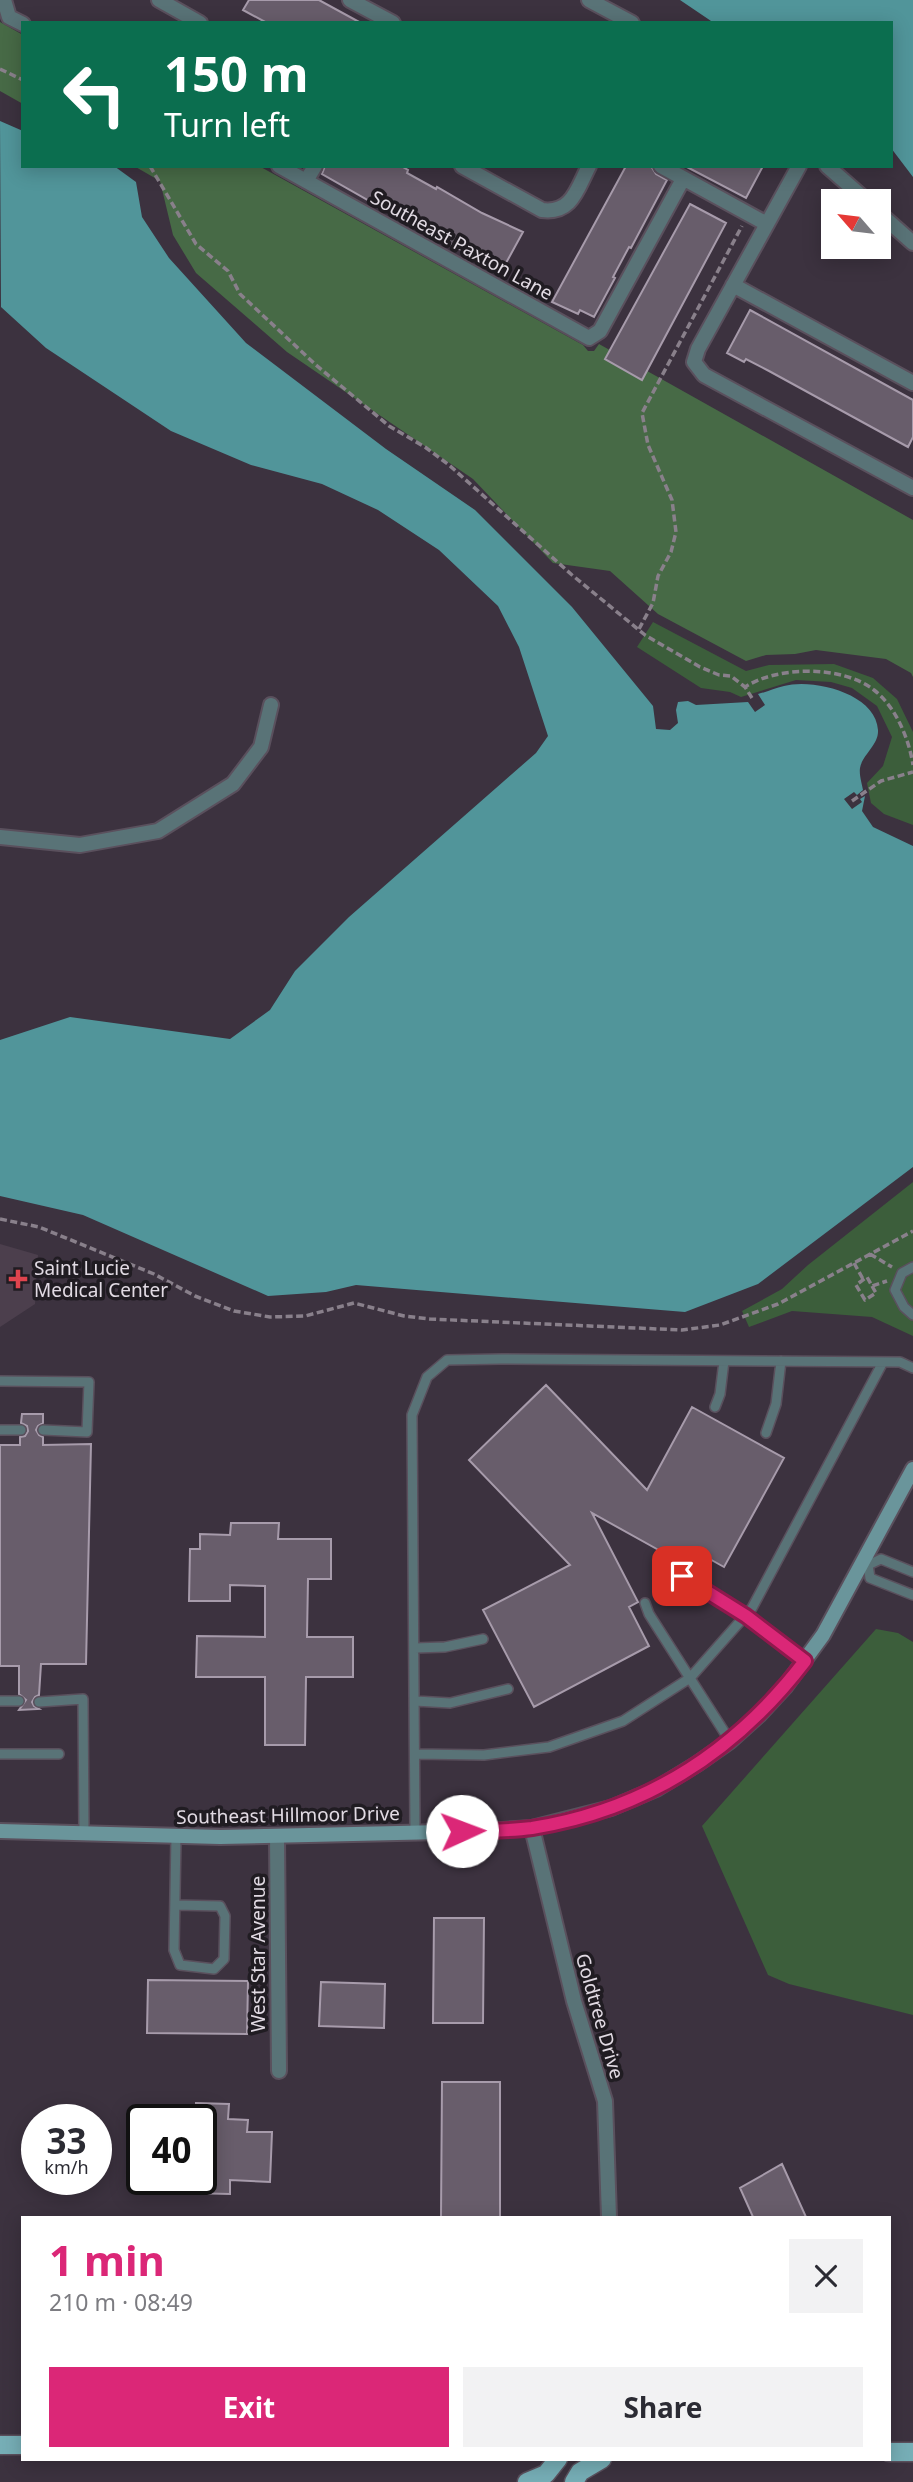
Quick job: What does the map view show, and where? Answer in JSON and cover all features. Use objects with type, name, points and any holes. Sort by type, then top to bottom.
[{"type":"main road","points":[[0,2445],[21,2445]]},
{"type":"main road","points":[[891,2452],[913,2452]]},
{"type":"main road","points":[[527,2482],[546,2474],[556,2461]]},
{"type":"main road","points":[[574,2482],[580,2472],[599,2461]]},
{"type":"street","points":[[4,0],[9,17],[21,23]]},
{"type":"street","points":[[159,0],[196,21]]},
{"type":"street","points":[[350,0],[389,21]]},
{"type":"street","points":[[590,0],[628,21]]},
{"type":"street","name":"Southeast Paxton Lane","points":[[283,168],[589,338],[600,331],[683,178]]},
{"type":"street","points":[[306,181],[314,168]]},
{"type":"street","points":[[466,168],[542,210],[556,212],[569,204],[588,168]]},
{"type":"street","points":[[665,168],[767,224]]},
{"type":"street","points":[[798,168],[698,349],[694,362],[704,376],[913,488]]},
{"type":"street","points":[[829,168],[853,189]]},
{"type":"street","points":[[891,224],[913,243]]},
{"type":"street","points":[[733,285],[913,383]]},
{"type":"street","points":[[0,837],[80,845],[158,831],[233,784],[261,747],[271,705]]},
{"type":"street","name":"Southeast Hillmoor Drive","points":[[0,1831],[277,1836],[532,1828],[611,1808],[656,1789],[730,1741],[760,1714],[805,1661],[823,1635],[866,1563],[913,1469]]},
{"type":"street","name":"Goldtree Drive","points":[[532,1828],[575,2001],[605,2101],[610,2216]]},
{"type":"street","name":"West Star Avenue","points":[[277,1836],[279,2071]]},
{"type":"lane","points":[[913,1267],[902,1273],[895,1290],[904,1307],[913,1315]]},
{"type":"lane","points":[[415,1832],[412,1415],[427,1377],[447,1360],[501,1359],[900,1362],[913,1368]]},
{"type":"lane","points":[[715,1407],[720,1394],[724,1361]]},
{"type":"lane","points":[[766,1433],[776,1404],[781,1361]]},
{"type":"lane","points":[[415,1754],[484,1755],[549,1747],[623,1721],[690,1678],[746,1616],[883,1362]]},
{"type":"lane","points":[[0,1381],[89,1382],[87,1432],[43,1430]]},
{"type":"lane","points":[[0,1430],[21,1430]]},
{"type":"lane","points":[[913,1572],[881,1559],[866,1563],[870,1578],[913,1595]]},
{"type":"lane","points":[[675,1572],[746,1616],[805,1661]]},
{"type":"lane","points":[[645,1603],[649,1614],[730,1741]]},
{"type":"lane","points":[[415,1648],[445,1647],[483,1639]]},
{"type":"lane","points":[[415,1701],[450,1703],[508,1689]]},
{"type":"lane","points":[[39,1702],[83,1699],[84,1833]]},
{"type":"lane","points":[[0,1701],[19,1702]]},
{"type":"lane","points":[[0,1754],[60,1754]]},
{"type":"lane","points":[[174,1905],[220,1906],[225,1916],[224,1959],[214,1969],[180,1965],[174,1950],[174,1905],[176,1836]]},
{"type":"path","points":[[0,69],[21,79]]},
{"type":"path","points":[[151,168],[191,238],[228,271],[240,294],[316,365],[389,426],[435,454],[472,484],[572,575],[639,629],[692,663],[719,675],[731,676],[752,698]]},
{"type":"path","points":[[639,629],[653,603],[658,576],[671,552],[676,532],[672,500],[648,445],[642,413],[748,214]]},
{"type":"path","points":[[746,689],[764,677],[804,671],[839,675],[866,685],[879,695],[897,720],[906,736],[913,765]]},
{"type":"path","points":[[852,801],[881,781],[913,772]]},
{"type":"path","points":[[0,1219],[39,1227],[154,1274],[195,1296],[234,1311],[270,1317],[305,1316],[354,1303],[404,1316],[430,1319],[644,1329],[698,1329],[720,1325],[778,1304],[827,1280],[913,1231]]},
{"type":"path","points":[[870,1254],[879,1259]]},
{"type":"path","points":[[854,1263],[863,1279]]},
{"type":"path","points":[[867,1277],[872,1286],[876,1293],[865,1300],[856,1285],[867,1277]]},
{"type":"path","points":[[872,1286],[881,1281],[899,1280]]},
{"type":"shaded area","name":"Saint Lucie Medical Center","points":[[0,1244],[38,1255],[35,1304],[0,1327]]},
{"type":"green space","points":[[0,22],[21,34],[21,103],[0,91]]},
{"type":"green space","points":[[137,168],[263,168],[583,345],[588,351],[594,351],[599,344],[913,520],[913,677],[911,673],[886,659],[816,650],[766,655],[746,661],[658,614],[610,571],[553,563],[473,479],[287,352],[196,273],[173,235],[160,181]]},
{"type":"green space","points":[[653,622],[746,671],[769,665],[834,664],[873,678],[897,699],[913,732],[913,825],[884,814],[871,803],[867,783],[883,766],[892,737],[877,706],[852,688],[831,682],[796,680],[741,697],[730,692],[701,688],[637,647]]},
{"type":"green space","points":[[913,1182],[913,1336],[872,1317],[792,1311],[749,1327],[742,1311],[782,1289],[808,1265]]},
{"type":"green space","points":[[876,1629],[898,1633],[913,1642],[913,2015],[789,1984],[768,1975],[702,1826]]},
{"type":"water","points":[[680,0],[913,0],[913,177],[893,151],[893,21],[711,21]]},
{"type":"water","points":[[0,121],[21,130],[21,168],[117,168],[136,182],[142,217],[169,258],[246,343],[386,449],[475,510],[572,607],[653,706],[656,729],[670,730],[678,723],[678,702],[688,701],[696,705],[748,702],[755,712],[765,705],[758,694],[796,684],[810,684],[841,691],[866,706],[875,717],[878,735],[860,768],[863,790],[844,799],[852,809],[862,802],[860,799],[865,796],[862,811],[873,827],[913,846],[913,1167],[758,1284],[685,1312],[356,1285],[326,1292],[268,1296],[83,1215],[0,1196],[0,1040],[70,1017],[230,1039],[270,1010],[295,971],[349,917],[536,753],[548,736],[519,647],[498,606],[439,550],[378,510],[322,484],[251,465],[171,431],[46,348],[1,307]]},
{"type":"building","points":[[249,0],[319,0],[357,21],[263,21],[243,10]]},
{"type":"building","points":[[324,168],[404,168],[408,170],[407,173],[436,189],[437,187],[482,213],[523,232],[500,274],[484,265],[485,263],[432,234],[431,236],[322,174]]},
{"type":"building","points":[[625,168],[652,168],[656,174],[667,180],[594,317],[580,310],[578,314],[552,302]]},
{"type":"building","points":[[689,168],[762,168],[746,198]]},
{"type":"building","points":[[690,204],[726,223],[642,380],[605,359]]},
{"type":"building","points":[[750,310],[913,400],[913,437],[908,447],[746,359],[744,362],[727,353]]},
{"type":"building","points":[[546,1385],[647,1490],[692,1407],[784,1458],[724,1567],[690,1548],[682,1563],[592,1513],[638,1602],[629,1607],[649,1646],[534,1707],[483,1610],[570,1565],[469,1460]]},
{"type":"building","points":[[22,1414],[43,1414],[43,1423],[36,1430],[43,1437],[43,1445],[91,1444],[86,1664],[41,1664],[39,1695],[32,1702],[39,1709],[19,1710],[26,1700],[19,1694],[19,1666],[0,1666],[0,1445],[20,1445],[20,1437],[25,1436],[28,1431],[27,1426],[21,1423]]},
{"type":"building","points":[[231,1523],[279,1523],[278,1539],[331,1539],[331,1579],[308,1579],[307,1637],[353,1637],[353,1677],[306,1677],[305,1745],[265,1745],[265,1677],[196,1677],[197,1636],[265,1637],[265,1586],[230,1585],[230,1601],[189,1601],[190,1549],[200,1549],[200,1534],[230,1535]]},
{"type":"building","points":[[434,1918],[484,1918],[483,2023],[433,2023]]},
{"type":"building","points":[[148,1980],[248,1981],[247,2034],[147,2033]]},
{"type":"building","points":[[321,1982],[385,1984],[384,2028],[319,2026]]},
{"type":"building","points":[[442,2082],[500,2082],[500,2216],[441,2216]]},
{"type":"building","points":[[196,2103],[229,2104],[228,2119],[248,2120],[247,2132],[272,2132],[270,2182],[230,2180],[230,2194],[217,2194],[217,2104]]},
{"type":"building","points":[[782,2164],[806,2216],[753,2216],[740,2188]]},
{"type":"place","name":"Saint Lucie Medical Center","points":[[18,1279]]},
{"type":"route","points":[[462,1831],[532,1828],[611,1808],[656,1789],[730,1741],[785,1687],[805,1661],[746,1616],[682,1576]]}]
